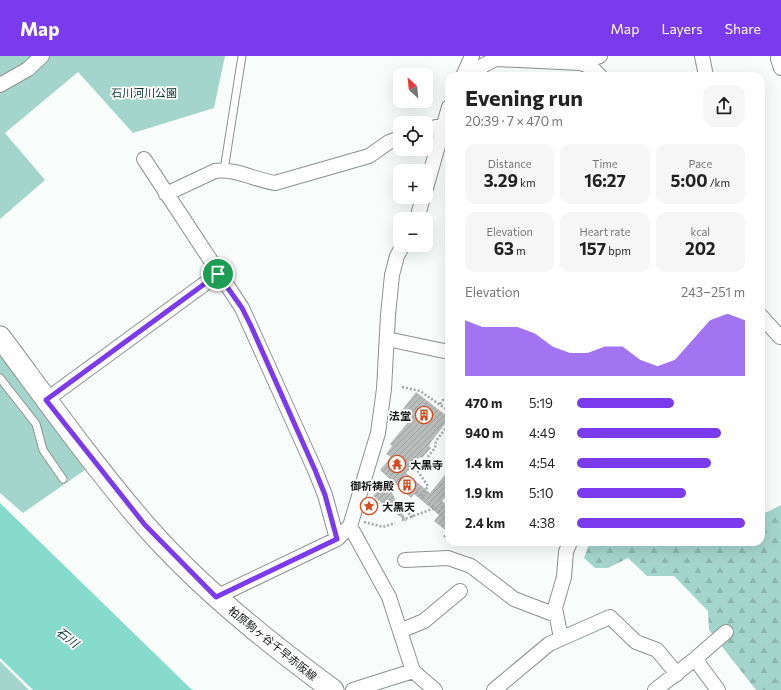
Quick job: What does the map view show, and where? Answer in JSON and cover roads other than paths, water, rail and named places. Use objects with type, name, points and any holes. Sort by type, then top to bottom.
[{"type":"main road","name":"柏原駒ヶ谷千早赤阪線","points":[[0,337],[46,400],[145,525],[216,597],[297,664],[333,690]]},
{"type":"street","points":[[0,85],[28,69],[42,56]]},
{"type":"street","points":[[465,72],[472,56]]},
{"type":"street","points":[[581,63],[600,56]]},
{"type":"street","points":[[702,56],[705,72]]},
{"type":"street","points":[[779,56],[778,59],[781,68]]},
{"type":"street","points":[[471,72],[495,59],[581,63],[591,67],[596,72]]},
{"type":"street","points":[[433,164],[445,121]]},
{"type":"street","points":[[433,128],[444,125]]},
{"type":"street","points":[[166,194],[215,171],[224,170],[261,181],[275,183],[369,156],[393,141]]},
{"type":"street","points":[[144,159],[218,274],[242,308],[315,470],[325,495],[337,539]]},
{"type":"street","points":[[216,597],[337,539],[350,526],[378,433],[384,389],[392,275],[399,252]]},
{"type":"street","points":[[46,400],[218,274]]},
{"type":"street","points":[[765,320],[780,337]]},
{"type":"street","points":[[387,339],[445,351]]},
{"type":"street","points":[[350,526],[389,597],[413,671],[435,690]]},
{"type":"street","points":[[561,638],[555,608],[564,577],[568,546]]},
{"type":"street","points":[[405,560],[448,558],[471,566],[514,599],[556,615]]},
{"type":"street","points":[[400,631],[424,621],[460,591]]},
{"type":"street","points":[[494,690],[549,644],[610,617],[636,642],[657,650],[677,674]]},
{"type":"street","points":[[656,690],[695,660],[726,632]]},
{"type":"street","points":[[695,660],[718,690]]},
{"type":"street","points":[[353,690],[413,671]]},
{"type":"lane","points":[[224,170],[242,56]]},
{"type":"lane","points":[[0,378],[36,424],[43,450],[63,479]]},
{"type":"water","name":"石川","points":[[0,503],[193,690],[33,690],[0,658]]},
{"type":"place","name":"法堂","points":[[424,415]]},
{"type":"place","name":"大黒寺","points":[[397,464]]},
{"type":"place","name":"御祈祷殿","points":[[407,485]]},
{"type":"place","name":"大黒天","points":[[369,506]]},
{"type":"park label","name":"石川河川公園","points":[[144,92]]}]
